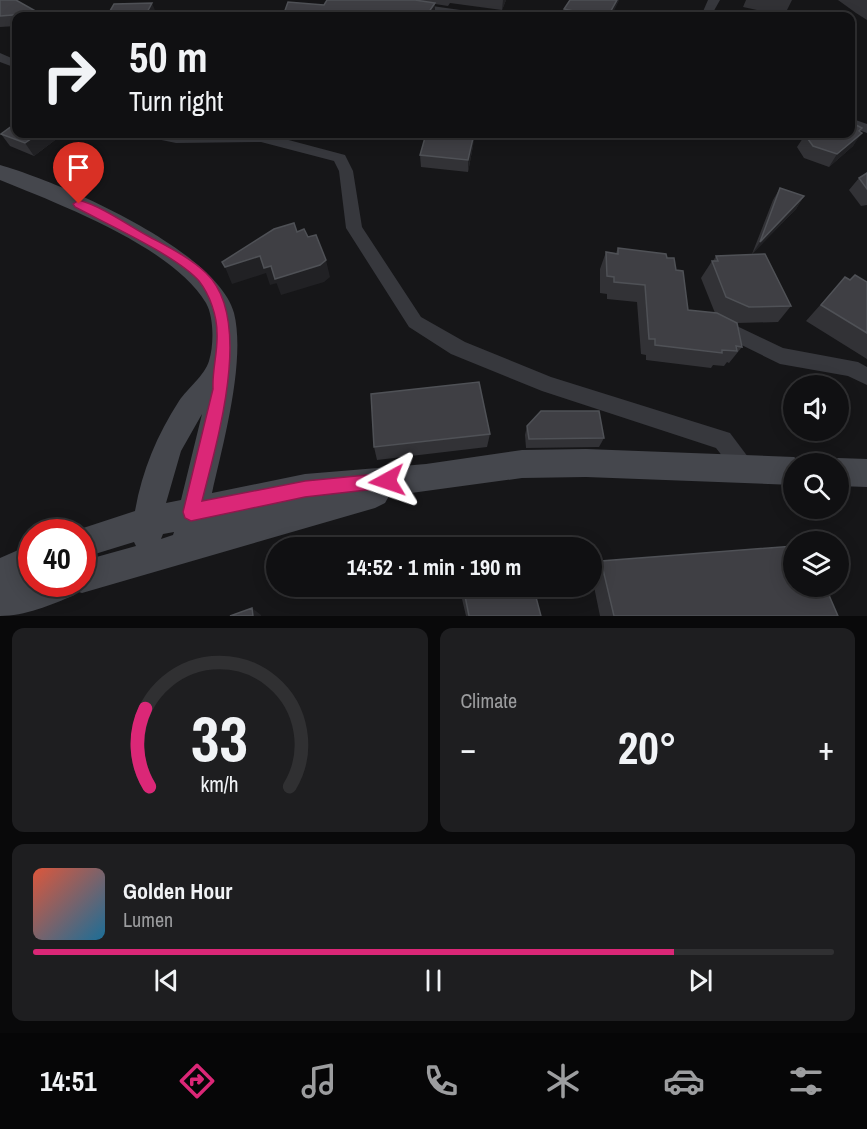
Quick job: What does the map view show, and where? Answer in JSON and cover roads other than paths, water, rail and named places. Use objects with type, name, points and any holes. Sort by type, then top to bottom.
[{"type":"street","points":[[365,0],[453,12]]},
{"type":"street","points":[[174,138],[226,138]]},
{"type":"street","points":[[270,138],[340,158],[346,171],[354,228],[415,322],[458,348],[549,385],[723,440],[746,469]]},
{"type":"street","points":[[0,172],[79,204],[180,259],[203,278],[218,303],[224,333],[220,369],[221,389],[191,512],[186,545]]},
{"type":"street","points":[[703,317],[780,356],[851,368],[867,376]]},
{"type":"street","points":[[145,558],[151,491],[174,432],[220,369]]},
{"type":"street","points":[[96,539],[148,522],[305,489],[426,478],[522,464],[586,463],[783,471]]},
{"type":"street","points":[[849,472],[867,473]]},
{"type":"street","points":[[96,574],[186,545],[426,478]]},
{"type":"street","points":[[0,574],[18,566]]},
{"type":"street","points":[[0,603],[20,597]]}]
